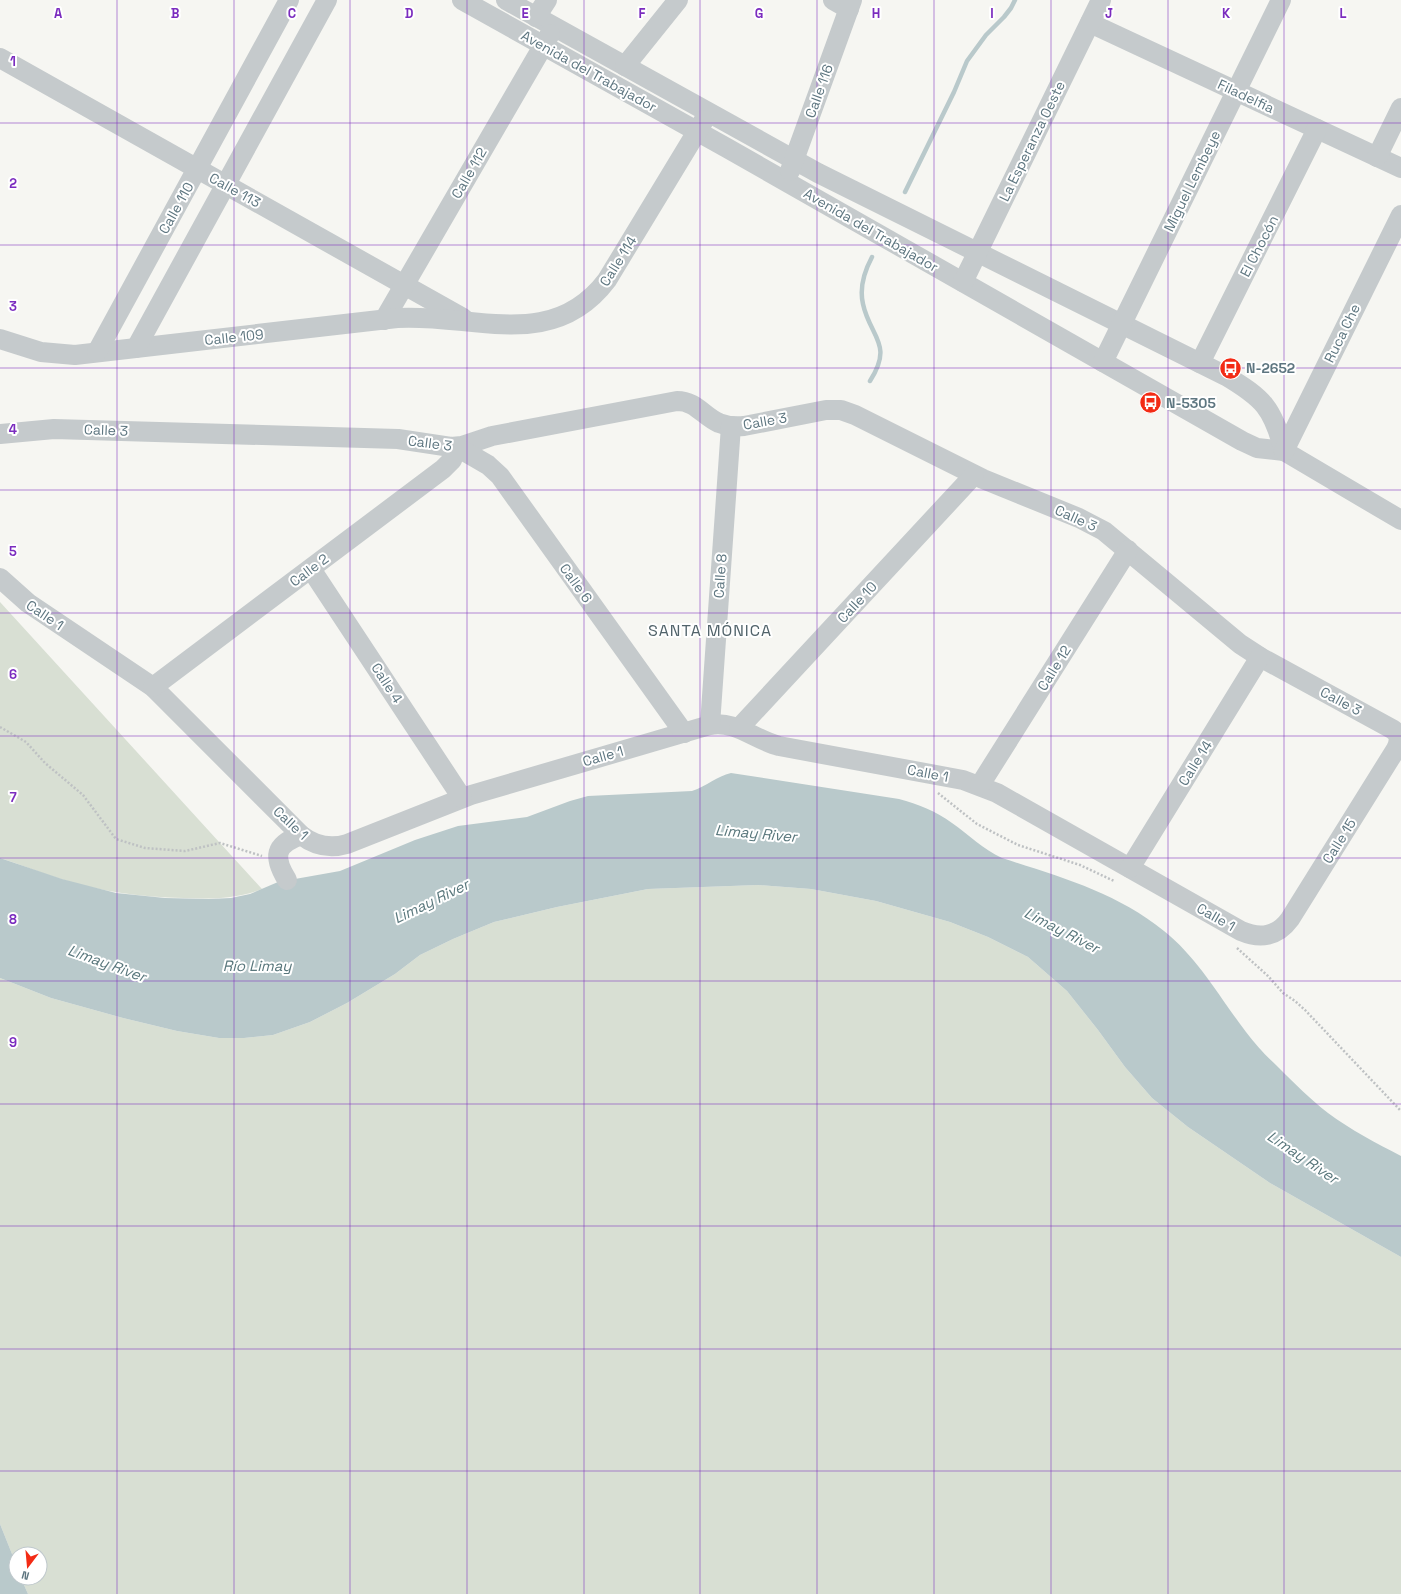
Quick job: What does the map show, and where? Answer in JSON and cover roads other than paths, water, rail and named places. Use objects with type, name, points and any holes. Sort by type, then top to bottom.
[{"type":"street","name":"Calle 110","points":[[97,352],[289,0]]},
{"type":"street","points":[[136,348],[327,0]]},
{"type":"street","name":"Avenida del Trabajador","points":[[462,0],[697,131],[1247,444],[1262,449],[1284,451],[1399,514]]},
{"type":"street","name":"Avenida del Trabajador","points":[[506,0],[794,160],[1238,383],[1261,401],[1270,412],[1277,425],[1284,451]]},
{"type":"street","points":[[536,17],[547,0]]},
{"type":"street","points":[[625,66],[678,0]]},
{"type":"street","name":"La Esperanza Oeste","points":[[963,282],[1101,0]]},
{"type":"street","name":"Miguel Lembeye","points":[[1103,362],[1281,0]]},
{"type":"street","name":"Calle 116","points":[[786,182],[845,3]]},
{"type":"street","name":"Filadelfia","points":[[1090,23],[1401,168]]},
{"type":"street","name":"Calle 112","points":[[384,320],[554,27]]},
{"type":"street","name":"Calle 113","points":[[0,58],[470,322]]},
{"type":"street","points":[[1377,157],[1401,108]]},
{"type":"street","name":"Calle 114","points":[[470,322],[507,326],[534,324],[552,320],[570,313],[591,298],[607,280],[708,112]]},
{"type":"street","name":"El Chocón","points":[[1200,363],[1317,129]]},
{"type":"street","name":"Ruca Che","points":[[1284,451],[1401,215]]},
{"type":"street","name":"Calle 109","points":[[0,339],[29,349],[52,354],[75,355],[411,317],[470,322]]},
{"type":"street","name":"Calle 3","points":[[0,434],[64,429],[398,439],[445,447],[456,447],[492,436],[677,401],[692,404],[714,420],[731,426],[744,426],[826,410],[841,410],[855,414],[974,475],[1087,522],[1112,536],[1230,637],[1260,657],[1392,728],[1398,734],[1399,738]]},
{"type":"street","name":"Calle 8","points":[[710,725],[731,426]]},
{"type":"street","name":"Calle 2","points":[[153,687],[443,469],[452,460],[456,447]]},
{"type":"street","name":"Calle 6","points":[[456,447],[488,465],[500,476],[684,733]]},
{"type":"street","name":"Calle 10","points":[[739,728],[974,475]]},
{"type":"street","name":"Calle 12","points":[[980,785],[1128,550]]},
{"type":"street","name":"Calle 4","points":[[311,569],[462,798]]},
{"type":"street","name":"Calle 1","points":[[0,578],[28,603],[153,687],[301,835],[319,845],[327,847],[341,846],[462,798],[710,725],[728,724],[739,728],[765,742],[779,746],[963,780],[980,785],[997,793],[1126,876],[1241,931],[1255,936],[1270,935]]},
{"type":"street","name":"Calle 14","points":[[1126,876],[1260,657]]},
{"type":"street","name":"Calle 15","points":[[1270,935],[1282,929],[1290,920],[1396,749],[1399,738]]},
{"type":"street","points":[[287,880],[279,866],[278,855],[282,845],[301,835]]},
{"type":"water","name":"Río Limay","points":[[731,773],[899,799],[913,803],[927,808],[946,819],[982,846],[1002,858],[1087,887],[1146,917],[1188,953],[1254,1042],[1270,1060],[1303,1091],[1328,1113],[1346,1125],[1401,1156],[1401,1257],[1270,1183],[1188,1127],[1152,1098],[1125,1067],[1067,991],[1028,957],[988,937],[950,922],[876,901],[811,889],[758,885],[648,889],[557,907],[494,922],[453,939],[420,955],[395,974],[347,1003],[310,1022],[273,1035],[244,1038],[219,1038],[177,1031],[123,1018],[51,998],[0,978],[0,858],[62,879],[116,893],[165,898],[231,898],[250,894],[278,882],[340,871],[415,840],[458,826],[527,817],[588,796],[692,791],[721,776]]},
{"type":"water","points":[[0,1524],[9,1546],[8,1586],[24,1586],[28,1594],[0,1594]]},
{"type":"waterway","points":[[905,192],[954,92],[967,61],[986,35],[1004,17],[1015,0]]},
{"type":"waterway","points":[[870,381],[877,368],[880,358],[878,341],[866,315],[862,298],[862,286],[872,257]]},
{"type":"place","name":"N-2652","points":[[1230,368]]},
{"type":"place","name":"N-5305","points":[[1151,403]]},
{"type":"district","name":"SANTA MÓNICA","points":[[710,630]]},
{"type":"water label","name":"Limay River","points":[[756,833]]},
{"type":"water label","name":"Limay River","points":[[431,901]]},
{"type":"water label","name":"Limay River","points":[[1062,930]]},
{"type":"water label","name":"Limay River","points":[[107,963]]},
{"type":"water label","name":"Limay River","points":[[1303,1157]]}]
